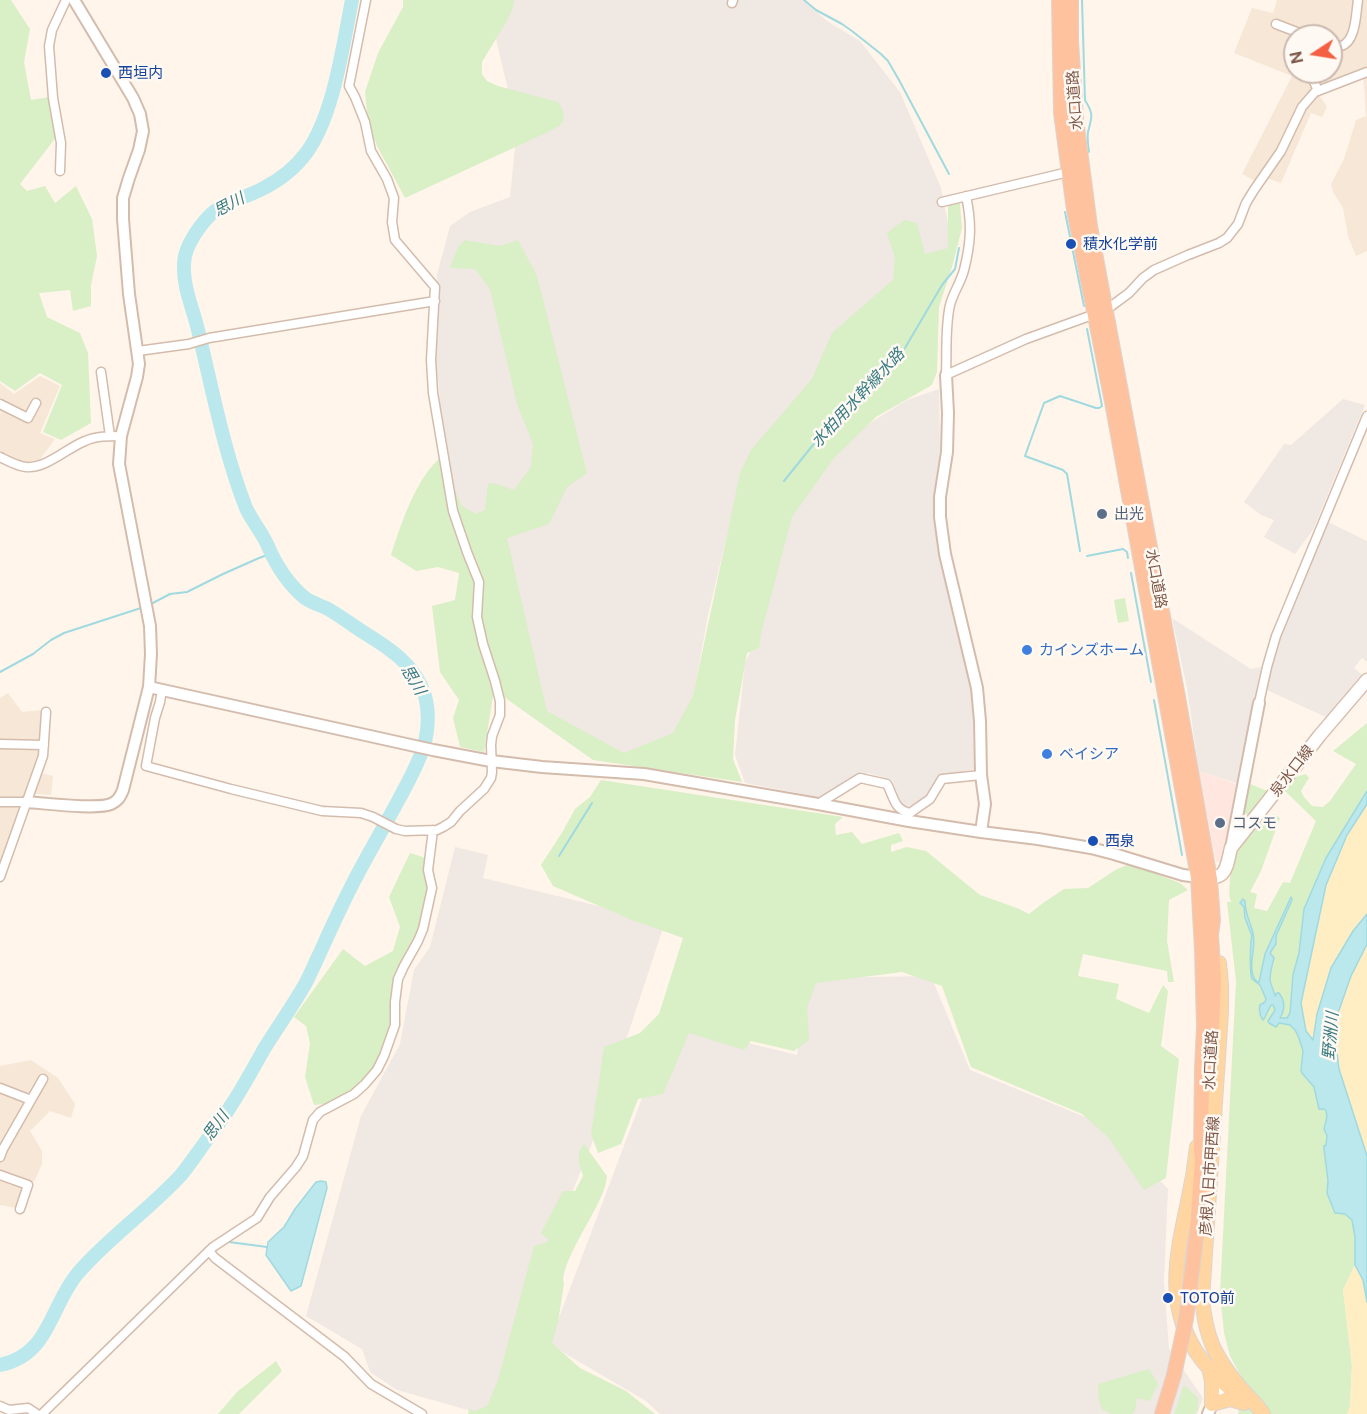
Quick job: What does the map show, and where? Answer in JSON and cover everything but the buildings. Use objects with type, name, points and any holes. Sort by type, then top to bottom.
[{"type":"highway","name":"水口道路","points":[[1059,0],[1061,114],[1090,226],[1100,313],[1180,709],[1204,878],[1213,920],[1211,935],[1214,979],[1212,1053],[1206,1151],[1203,1159],[1186,1319],[1174,1374],[1162,1414]]},
{"type":"highway","name":"水口道路","points":[[1071,0],[1076,119],[1075,170]]},
{"type":"highway","name":"水口道路","points":[[1203,1159],[1201,1152],[1204,878]]},
{"type":"main road","name":"泉水口線","points":[[1204,878],[1220,877],[1225,870],[1231,848],[1320,735],[1367,680]]},
{"type":"main road","name":"彦根八日市甲西線","points":[[1213,920],[1221,985],[1221,1012],[1202,1299],[1204,1321],[1213,1362],[1224,1384],[1248,1403]]},
{"type":"main road","name":"彦根八日市甲西線","points":[[1202,1101],[1195,1164],[1177,1256],[1175,1283],[1179,1311],[1190,1341],[1202,1360],[1213,1362],[1248,1403]]},
{"type":"main road","points":[[1210,1409],[1213,1362]]},
{"type":"main road","points":[[1210,1409],[1230,1399],[1248,1403]]},
{"type":"street","points":[[60,171],[61,143],[53,98],[49,46],[52,30],[66,0]]},
{"type":"street","points":[[74,0],[133,98],[140,114],[142,131],[139,150],[123,198],[129,294],[139,364],[137,377],[116,436]]},
{"type":"street","points":[[162,690],[146,766],[231,789],[322,811],[361,813],[405,831],[437,830],[451,822],[484,789],[491,778],[492,736],[500,715],[500,701],[477,617],[479,582],[453,511],[433,393],[431,360],[435,287],[395,240],[392,222],[394,198],[372,151],[365,122],[349,86],[366,0]]},
{"type":"street","points":[[1343,46],[1350,40],[1354,29],[1358,0]]},
{"type":"street","points":[[1276,24],[1283,27]]},
{"type":"street","points":[[946,375],[1026,339],[1100,313],[1129,293],[1154,270],[1227,238],[1238,224],[1254,190],[1281,151],[1302,107],[1311,95],[1367,72]]},
{"type":"street","points":[[1315,84],[1318,91]]},
{"type":"street","points":[[942,202],[1075,170]]},
{"type":"street","points":[[966,196],[971,228],[964,271],[951,303],[947,328],[947,452],[940,497],[940,517],[945,554],[977,688],[984,804],[981,832]]},
{"type":"street","points":[[138,351],[435,301]]},
{"type":"street","points":[[0,802],[93,807],[109,805],[118,800],[123,790],[149,687],[150,627],[119,464],[116,436],[101,372]]},
{"type":"street","points":[[1,405],[28,418],[36,403]]},
{"type":"street","points":[[1231,848],[1259,703],[1276,636],[1367,416]]},
{"type":"street","points":[[0,457],[27,467],[40,465],[85,440],[116,436]]},
{"type":"street","points":[[149,687],[491,761],[644,774],[818,804],[910,817],[981,832],[1091,848],[1183,875],[1204,878]]},
{"type":"street","points":[[0,877],[3,860],[43,756],[46,712]]},
{"type":"street","points":[[0,744],[44,745]]},
{"type":"street","points":[[910,817],[930,799],[942,779],[981,775]]},
{"type":"street","points":[[818,804],[860,778],[886,784],[897,807],[910,817]]},
{"type":"street","points":[[42,1414],[208,1251],[257,1218],[270,1197],[303,1156],[313,1120],[320,1112],[354,1094],[377,1070],[395,1025],[398,979],[423,929],[432,888],[428,870],[433,830]]},
{"type":"street","points":[[1,1151],[43,1079]]},
{"type":"street","points":[[0,1089],[31,1100]]},
{"type":"street","points":[[0,1175],[28,1185],[20,1209]]},
{"type":"street","points":[[208,1251],[345,1357],[372,1384],[422,1414]]},
{"type":"street","points":[[1210,1409],[1224,1384]]},
{"type":"street","points":[[0,1406],[9,1410],[28,1408],[37,1414]]},
{"type":"shaded area","points":[[459,0],[803,0],[827,21],[860,41],[900,92],[941,188],[953,247],[816,378],[741,476],[708,615],[693,699],[675,735],[623,755],[545,712],[456,502],[440,414],[434,352],[437,275],[450,226],[470,212],[510,197],[517,127],[494,31]]},
{"type":"shaded area","points":[[1277,0],[1367,0],[1367,251],[1356,256],[1348,236],[1343,208],[1331,184],[1344,159],[1356,120],[1366,116],[1363,72],[1343,80],[1343,24],[1283,24],[1283,72],[1234,53],[1252,8],[1273,13]]},
{"type":"shaded area","points":[[1288,84],[1332,84],[1316,90],[1327,107],[1322,117],[1311,113],[1281,183],[1261,176],[1255,181],[1242,174]]},
{"type":"shaded area","points":[[40,376],[60,386],[40,433],[55,439],[38,462],[21,463],[0,452],[0,383],[14,394]]},
{"type":"shaded area","points":[[939,389],[940,450],[933,510],[972,689],[974,769],[938,777],[927,796],[917,805],[902,807],[892,780],[868,773],[818,797],[745,783],[735,755],[745,663],[764,622],[790,518],[849,436],[907,400]]},
{"type":"shaded area","points":[[1343,399],[1365,405],[1313,530],[1295,554],[1264,537],[1274,520],[1261,515],[1244,502],[1284,444],[1291,445]]},
{"type":"shaded area","points":[[1328,522],[1367,541],[1367,662],[1362,658],[1354,668],[1365,677],[1328,718],[1267,690],[1274,655]]},
{"type":"shaded area","points":[[1172,618],[1251,669],[1261,667],[1239,784],[1199,771],[1187,688]]},
{"type":"shaded area","points":[[8,693],[22,712],[43,710],[40,751],[33,771],[53,776],[51,795],[26,793],[0,865],[0,698]]},
{"type":"shaded area","name":"コスモ","points":[[1199,771],[1239,785],[1223,861],[1216,862]]},
{"type":"shaded area","points":[[455,847],[488,855],[483,878],[644,917],[662,931],[591,1146],[557,1229],[491,1406],[475,1412],[397,1390],[370,1372],[362,1349],[306,1316],[361,1116],[400,1044],[414,970],[430,947]]},
{"type":"shaded area","points":[[931,976],[970,1070],[1107,1126],[1168,1189],[1164,1281],[1169,1349],[1203,1398],[1197,1414],[660,1414],[646,1401],[549,1344],[670,1024],[797,1055],[808,978]]},
{"type":"shaded area","points":[[31,1060],[58,1078],[75,1104],[71,1118],[50,1111],[30,1131],[42,1151],[42,1164],[34,1182],[27,1180],[17,1208],[0,1205],[0,1066]]},
{"type":"green space","points":[[0,0],[11,0],[30,29],[24,62],[31,100],[49,97],[57,136],[20,184],[27,191],[45,186],[55,203],[76,186],[92,219],[97,256],[91,285],[91,306],[73,311],[70,290],[39,293],[47,317],[80,333],[88,353],[91,423],[61,440],[43,432],[62,385],[40,373],[15,391],[0,381]]},
{"type":"green space","points":[[403,0],[514,0],[508,19],[482,62],[482,74],[487,81],[498,86],[558,102],[563,110],[564,120],[548,132],[405,198],[377,146],[368,123],[365,92],[378,53],[403,7]]},
{"type":"green space","points":[[950,194],[959,194],[962,228],[939,307],[937,372],[932,385],[876,417],[834,458],[792,517],[759,648],[747,653],[735,720],[733,759],[742,782],[593,760],[494,690],[484,752],[460,747],[453,718],[459,700],[440,672],[432,606],[455,600],[459,573],[438,567],[416,571],[391,555],[417,489],[441,457],[462,506],[476,514],[485,510],[488,483],[514,490],[531,467],[533,444],[517,404],[490,289],[475,269],[450,268],[458,247],[465,240],[500,246],[518,240],[537,276],[587,473],[567,487],[549,524],[507,538],[547,711],[624,753],[673,733],[693,696],[740,473],[751,450],[812,379],[832,333],[893,280],[895,258],[887,233],[904,220],[917,223],[925,254],[948,248]]},
{"type":"green space","points":[[1125,598],[1129,621],[1118,623],[1114,600]]},
{"type":"green space","points":[[1367,723],[1367,791],[1326,858],[1304,909],[1299,953],[1293,975],[1290,1013],[1287,1018],[1279,1022],[1290,1025],[1295,1030],[1303,1051],[1302,1073],[1314,1087],[1319,1109],[1324,1109],[1326,1112],[1324,1129],[1328,1141],[1324,1149],[1328,1181],[1327,1193],[1352,1219],[1355,1237],[1355,1265],[1343,1290],[1352,1365],[1350,1406],[1347,1414],[1238,1414],[1244,1382],[1230,1356],[1224,1333],[1220,1293],[1236,981],[1227,902],[1231,902],[1229,890],[1232,867],[1239,849],[1250,834],[1274,814],[1280,818],[1261,871],[1250,892],[1257,894],[1254,908],[1267,911],[1283,882],[1290,883],[1316,821],[1285,791],[1295,777],[1306,774],[1309,778],[1301,791],[1304,797],[1312,806],[1323,807],[1330,801],[1356,764],[1333,751]]},
{"type":"green space","points":[[601,780],[843,817],[835,824],[836,835],[852,832],[862,844],[899,833],[903,841],[891,845],[891,852],[907,847],[926,851],[980,895],[1029,914],[1064,889],[1088,888],[1117,869],[1130,864],[1180,883],[1188,890],[1169,900],[1167,941],[1174,982],[1168,982],[1167,971],[1083,954],[1078,976],[1119,984],[1116,999],[1149,1013],[1163,985],[1168,991],[1161,1046],[1179,1059],[1166,1178],[1144,1190],[1108,1137],[1082,1114],[971,1067],[942,986],[902,972],[816,983],[807,1008],[809,1040],[794,1051],[751,1041],[744,1050],[689,1033],[663,1094],[638,1099],[621,1144],[598,1153],[591,1134],[604,1047],[640,1033],[659,1014],[683,938],[632,920],[553,886],[541,865],[575,809],[590,797]]},
{"type":"green space","points":[[1248,783],[1270,792],[1257,810],[1247,815],[1240,809]]},
{"type":"green space","points":[[410,853],[426,858],[427,889],[419,931],[402,964],[392,1026],[378,1066],[359,1085],[326,1104],[314,1105],[305,1077],[310,1043],[306,1026],[294,1017],[343,949],[365,966],[393,951],[400,927],[389,897]]},
{"type":"green space","points":[[584,1144],[607,1176],[600,1199],[567,1264],[558,1322],[552,1343],[580,1368],[626,1391],[655,1414],[468,1414],[469,1409],[475,1411],[487,1406],[498,1380],[534,1246],[549,1240],[541,1233],[563,1191],[575,1191],[583,1176],[579,1156]]},
{"type":"green space","points":[[276,1361],[282,1371],[239,1414],[218,1414],[237,1392]]},
{"type":"green space","points":[[1149,1369],[1158,1384],[1150,1401],[1137,1398],[1135,1411],[1132,1414],[1111,1414],[1102,1409],[1098,1384]]},
{"type":"green space","points":[[1184,1385],[1198,1398],[1198,1409],[1195,1414],[1174,1414]]},
{"type":"sand","points":[[1367,804],[1367,914],[1353,931],[1317,1014],[1313,1041],[1306,1031],[1301,1003],[1326,885],[1347,835]]},
{"type":"sand","points":[[1367,944],[1367,1156],[1339,1069],[1335,1037],[1338,1013],[1351,976]]},
{"type":"sand","points":[[1355,1265],[1363,1280],[1367,1302],[1367,1414],[1347,1414],[1350,1406],[1352,1365],[1343,1290]]},
{"type":"water","name":"野洲川","points":[[1367,791],[1367,804],[1347,835],[1326,885],[1301,1003],[1306,1031],[1313,1040],[1317,1014],[1331,968],[1353,931],[1367,914],[1367,944],[1351,976],[1338,1013],[1335,1037],[1339,1069],[1367,1156],[1367,1302],[1363,1280],[1355,1265],[1355,1237],[1352,1220],[1345,1214],[1335,1213],[1327,1193],[1328,1181],[1324,1149],[1327,1136],[1324,1129],[1326,1111],[1319,1109],[1314,1087],[1301,1071],[1303,1051],[1295,1030],[1290,1025],[1279,1023],[1276,1027],[1269,1023],[1275,1010],[1273,1005],[1263,1020],[1261,1017],[1260,1005],[1266,999],[1260,985],[1252,979],[1250,961],[1252,936],[1245,918],[1244,907],[1240,903],[1243,899],[1245,901],[1253,933],[1252,970],[1253,976],[1259,982],[1265,954],[1291,897],[1292,900],[1276,936],[1276,944],[1270,953],[1274,958],[1270,982],[1275,996],[1279,993],[1283,1002],[1283,1012],[1280,1018],[1287,1018],[1290,1013],[1293,975],[1299,953],[1304,909],[1326,858]]},
{"type":"water","points":[[316,1182],[326,1182],[327,1188],[301,1286],[291,1291],[266,1255],[268,1242],[284,1227]]},
{"type":"waterway","name":"思川","points":[[0,1365],[17,1360],[39,1340],[78,1273],[181,1175],[224,1116],[306,982],[353,883],[414,771],[425,740],[428,725],[427,703],[421,685],[408,666],[382,644],[328,609],[308,600],[299,592],[278,566],[265,539],[248,513],[225,442],[184,273],[185,256],[189,245],[210,215],[217,209],[275,182],[293,168],[307,152],[324,119],[331,99],[352,0]]},
{"type":"waterway","name":"水柏用水幹線水路","points":[[804,0],[816,10],[852,31],[888,61],[949,174]]},
{"type":"waterway","points":[[1082,0],[1085,100],[1091,116],[1088,134],[1089,152]]},
{"type":"waterway","points":[[1065,212],[1084,306]]},
{"type":"waterway","name":"水柏用水幹線水路","points":[[784,481],[825,430],[902,353],[942,285],[955,269],[959,248]]},
{"type":"waterway","points":[[1080,551],[1067,474],[1063,470],[1025,456],[1044,403],[1060,396],[1096,408],[1102,406],[1087,329]]},
{"type":"waterway","points":[[1087,556],[1123,549],[1127,552],[1128,558]]},
{"type":"waterway","points":[[149,605],[170,594],[187,592],[270,554]]},
{"type":"waterway","points":[[1131,573],[1151,682]]},
{"type":"waterway","points":[[0,672],[33,654],[64,633],[144,607]]},
{"type":"waterway","points":[[1154,700],[1182,855]]},
{"type":"waterway","name":"水柏用水幹線水路","points":[[559,856],[592,803]]},
{"type":"waterway","points":[[229,1242],[267,1247]]},
{"type":"place","name":"西垣内","points":[[106,73]]},
{"type":"place","name":"積水化学前","points":[[1071,244]]},
{"type":"place","name":"出光","points":[[1102,514]]},
{"type":"place","name":"カインズホーム","points":[[1027,650]]},
{"type":"place","name":"ベイシア","points":[[1047,754]]},
{"type":"place","name":"コスモ","points":[[1220,823]]},
{"type":"place","name":"西泉","points":[[1093,841]]},
{"type":"place","name":"TOTO前","points":[[1168,1298]]}]
